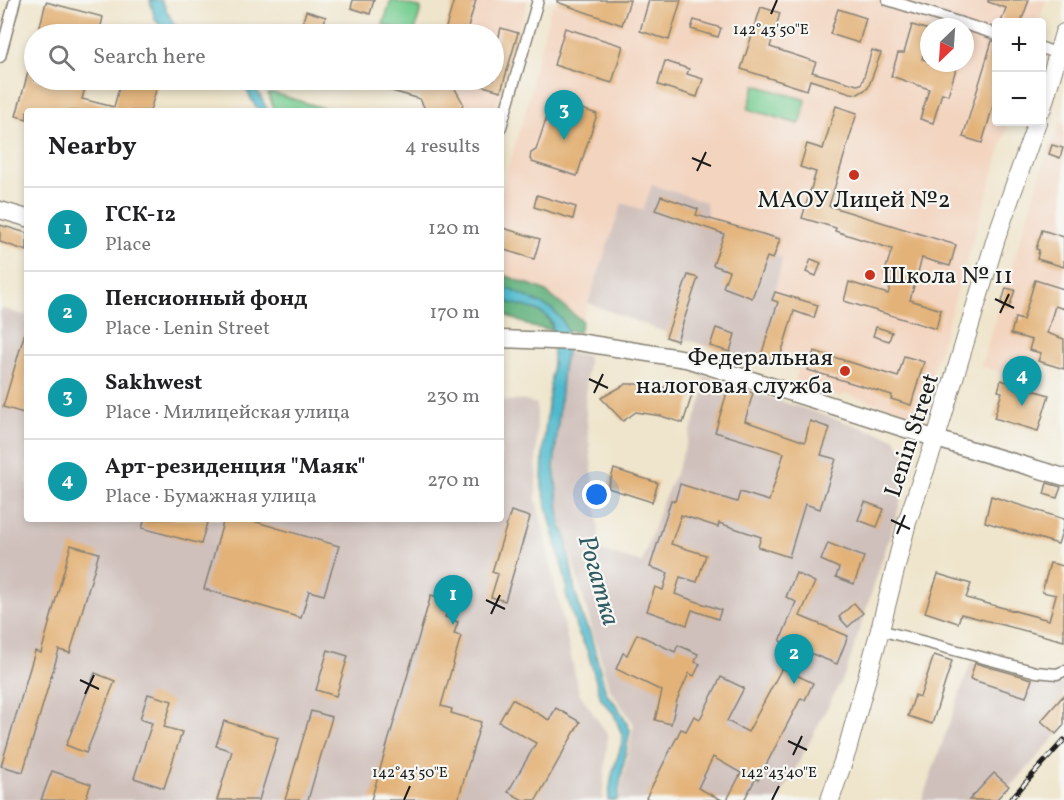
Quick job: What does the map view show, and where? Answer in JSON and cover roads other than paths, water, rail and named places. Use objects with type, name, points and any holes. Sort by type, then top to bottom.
[{"type":"main road","points":[[1046,76],[1050,51],[1064,33]]},
{"type":"main road","name":"Lenin Street","points":[[830,800],[847,750],[907,522],[936,438],[996,238],[1036,126]]},
{"type":"street","points":[[0,57],[15,0]]},
{"type":"street","points":[[504,117],[538,0]]},
{"type":"street","points":[[888,0],[992,33]]},
{"type":"street","points":[[0,210],[24,217]]},
{"type":"street","points":[[504,339],[578,342],[686,358],[1064,477]]},
{"type":"street","points":[[880,630],[1036,672],[1057,674],[1064,670]]},
{"type":"water","points":[[150,0],[161,0],[174,24],[159,24]]},
{"type":"water","points":[[246,90],[257,90],[266,108],[256,108]]},
{"type":"water","points":[[504,289],[552,309],[562,320],[567,331],[567,350],[563,368],[554,467],[561,527],[565,533],[575,591],[583,619],[590,633],[606,693],[618,707],[630,730],[617,800],[608,800],[622,735],[614,714],[601,699],[588,652],[577,630],[566,593],[567,586],[542,487],[543,450],[553,361],[552,323],[548,317],[537,310],[504,301]]},
{"type":"railway","points":[[1010,800],[1064,740]]},
{"type":"place","name":"Sakhwest","points":[[564,140]]},
{"type":"place","name":"МАОУ Лицей №2","points":[[854,175]]},
{"type":"place","name":"Школа № 11","points":[[870,275]]},
{"type":"place","name":"Федеральная налоговая служба","points":[[845,371]]},
{"type":"place","name":"Арт-резиденция \"Маяк\"","points":[[1022,406]]},
{"type":"place","name":"ГСК-12","points":[[453,625]]},
{"type":"place","name":"Пенсионный фонд","points":[[794,684]]},
{"type":"water label","name":"Рогатка","points":[[600,580]]}]
